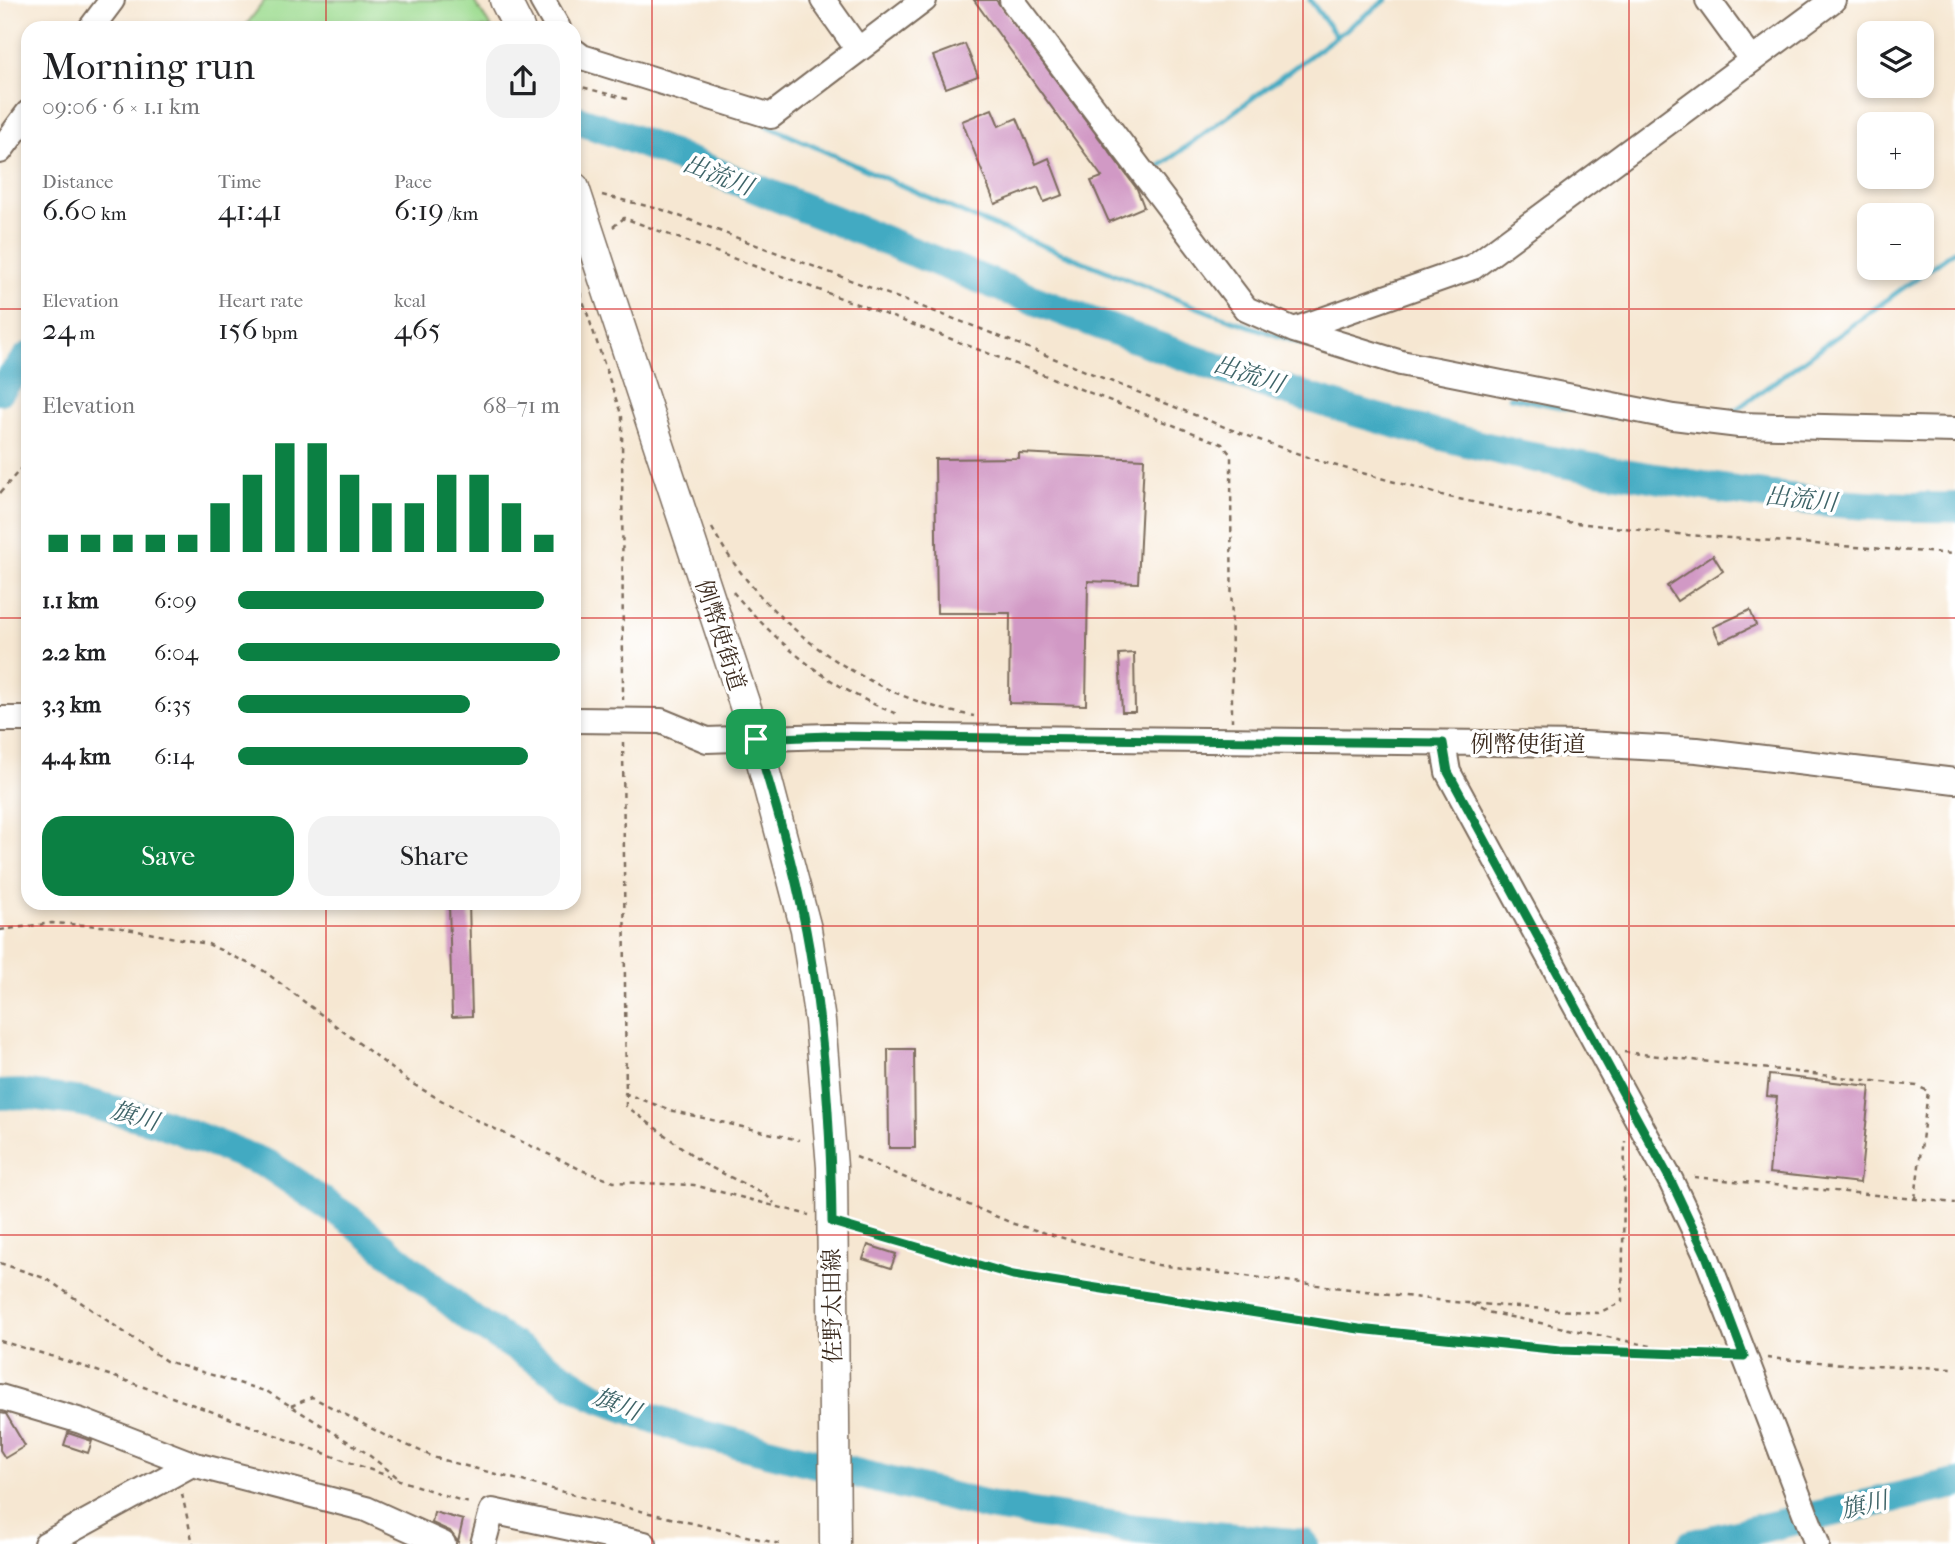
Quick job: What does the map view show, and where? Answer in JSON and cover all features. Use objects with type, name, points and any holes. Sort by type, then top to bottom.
[{"type":"main road","points":[[505,0],[516,21]]},
{"type":"main road","name":"例幣使街道","points":[[581,209],[756,739]]},
{"type":"main road","name":"佐野太田線","points":[[756,739],[797,889],[814,978],[828,1098],[835,1544]]},
{"type":"street","points":[[96,21],[112,0]]},
{"type":"street","points":[[542,0],[554,21]]},
{"type":"street","points":[[823,0],[858,48]]},
{"type":"street","points":[[581,56],[771,116],[924,0]]},
{"type":"street","points":[[1012,0],[1246,309],[1294,330],[1401,363],[1673,417],[1739,425],[1955,429]]},
{"type":"street","points":[[1708,0],[1751,59]]},
{"type":"street","points":[[1294,330],[1473,267],[1833,0]]},
{"type":"street","points":[[0,151],[21,122]]},
{"type":"street","points":[[0,719],[21,719]]},
{"type":"street","points":[[581,720],[661,721],[708,740],[756,739]]},
{"type":"street","name":"例幣使街道","points":[[756,739],[828,736],[1586,744],[1697,740],[1955,781]]},
{"type":"street","points":[[1443,743],[1448,772],[1671,1181],[1705,1253],[1816,1544]]},
{"type":"street","points":[[0,1397],[81,1421],[187,1467],[366,1509],[443,1544]]},
{"type":"street","points":[[46,1544],[187,1467]]},
{"type":"street","points":[[483,1544],[492,1511],[643,1544]]},
{"type":"path","points":[[581,87],[627,99]]},
{"type":"path","points":[[581,191],[663,210],[981,328],[1237,432],[1319,461],[1450,497],[1567,522],[1688,535],[1955,554]]},
{"type":"path","points":[[613,233],[612,226],[624,218],[921,327],[1222,444],[1231,456],[1232,722],[1220,722]]},
{"type":"path","points":[[581,296],[623,426],[626,1106],[704,1164],[766,1195],[777,1205]]},
{"type":"path","points":[[0,493],[21,468]]},
{"type":"path","points":[[707,519],[738,569],[767,602],[836,662],[873,683],[933,708],[976,716]]},
{"type":"path","points":[[729,587],[768,629],[817,672],[849,692],[908,718]]},
{"type":"path","points":[[0,930],[52,923],[116,927],[208,944],[264,971],[411,1083],[476,1120],[584,1171],[614,1182],[694,1185],[777,1205],[832,1230],[1013,1275],[1359,1329],[1560,1350],[1670,1355],[1748,1365],[1955,1367]]},
{"type":"path","points":[[1604,1057],[1630,1051],[1917,1086],[1928,1091],[1915,1199]]},
{"type":"path","points":[[624,1093],[673,1111],[799,1140]]},
{"type":"path","points":[[850,1154],[1014,1224],[1158,1265],[1470,1304],[1598,1313],[1622,1302],[1625,1131],[1634,1112]]},
{"type":"path","points":[[1671,1181],[1696,1178],[1955,1203]]},
{"type":"path","points":[[0,1263],[47,1279],[166,1361],[268,1392],[365,1452],[403,1482]]},
{"type":"path","points":[[1470,1304],[1487,1312],[1651,1346],[1670,1355]]},
{"type":"path","points":[[0,1341],[79,1363],[403,1482],[492,1511]]},
{"type":"path","points":[[291,1406],[312,1396],[384,1435],[436,1458],[586,1498],[780,1544]]},
{"type":"path","points":[[187,1467],[182,1500],[193,1544]]},
{"type":"green space","points":[[265,0],[473,0],[487,21],[249,21]]},
{"type":"building","points":[[974,0],[996,0],[1137,189],[1144,207],[1109,222],[1091,181],[1102,177]]},
{"type":"building","points":[[965,44],[978,76],[946,88],[933,56]]},
{"type":"building","points":[[992,109],[999,126],[1017,118],[1036,164],[1049,158],[1063,195],[1044,202],[1038,187],[995,204],[962,121]]},
{"type":"building","points":[[1019,453],[1144,459],[1138,583],[1088,581],[1086,705],[1009,703],[1010,613],[937,613],[935,459],[1019,458]]},
{"type":"building","points":[[1713,555],[1723,571],[1677,601],[1667,586]]},
{"type":"building","points":[[1750,610],[1756,625],[1720,642],[1713,627]]},
{"type":"building","points":[[1134,653],[1135,712],[1122,712],[1119,654]]},
{"type":"building","points":[[449,910],[469,910],[472,1016],[452,1017]]},
{"type":"building","points":[[888,1049],[914,1049],[915,1148],[889,1148]]},
{"type":"building","points":[[1769,1075],[1870,1086],[1860,1183],[1769,1173],[1777,1097],[1767,1096]]},
{"type":"building","points":[[868,1245],[896,1254],[891,1268],[863,1259]]},
{"type":"building","points":[[0,1413],[6,1414],[25,1446],[5,1458],[0,1450]]},
{"type":"building","points":[[68,1433],[92,1441],[88,1453],[64,1445]]},
{"type":"building","points":[[434,1512],[463,1520],[458,1542],[450,1531],[432,1523]]},
{"type":"waterway","points":[[1310,0],[1337,37]]},
{"type":"waterway","points":[[1156,169],[1386,0]]},
{"type":"waterway","name":"出流川","points":[[581,121],[619,134],[1062,311],[1288,391],[1402,425],[1535,458],[1735,491],[1845,504],[1955,507]]},
{"type":"waterway","points":[[766,125],[974,218],[1214,314],[1340,357]]},
{"type":"waterway","points":[[1729,415],[1955,250]]},
{"type":"waterway","name":"出流川","points":[[0,390],[21,365]]},
{"type":"waterway","points":[[1510,397],[1610,417]]},
{"type":"waterway","name":"旗川","points":[[0,1095],[22,1094],[83,1102],[160,1122],[269,1165],[353,1222],[474,1321],[594,1396],[691,1432],[988,1506],[1136,1529],[1304,1544]]},
{"type":"waterway","name":"旗川","points":[[1692,1544],[1955,1484]]},
{"type":"route","points":[[828,736],[1443,743],[1448,772],[1671,1181],[1705,1253],[1744,1356],[1560,1350],[1359,1329],[1013,1275],[832,1222],[828,1098],[814,978],[797,889],[756,739],[828,736]]}]
